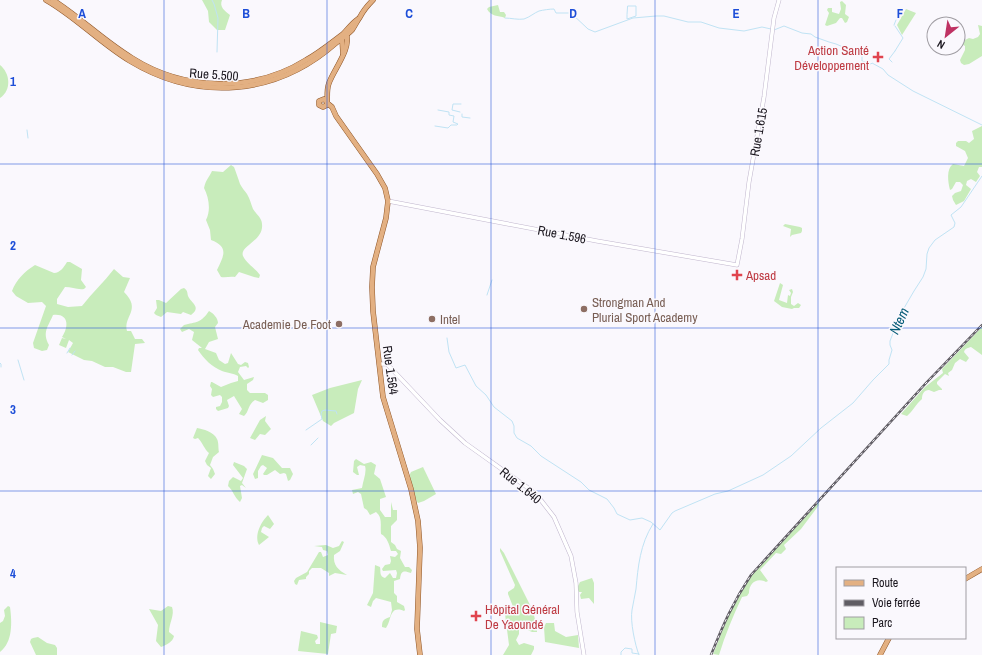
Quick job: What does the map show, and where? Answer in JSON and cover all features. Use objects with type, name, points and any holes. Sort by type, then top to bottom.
[{"type":"main road","name":"Rue 5.500","points":[[46,0],[130,61],[156,75],[183,83],[214,88],[246,87],[280,78],[301,68],[313,58]]},
{"type":"main road","name":"Rue 5.500","points":[[54,0],[132,58],[153,70],[169,76],[198,82],[225,84],[256,80],[286,70],[313,58],[332,47],[343,35],[352,29],[373,0]]},
{"type":"main road","points":[[313,58],[343,35],[359,18]]},
{"type":"main road","points":[[326,104],[321,107],[319,101],[343,54],[352,29]]},
{"type":"main road","points":[[343,35],[347,42]]},
{"type":"main road","points":[[343,35],[343,54]]},
{"type":"main road","points":[[332,47],[336,46],[342,48]]},
{"type":"main road","points":[[326,104],[328,84]]},
{"type":"main road","points":[[321,99],[324,99],[326,104]]},
{"type":"main road","name":"Rue 1.564","points":[[326,104],[377,174],[384,188],[388,201],[386,218],[373,267],[373,311],[383,397],[416,507],[418,521],[420,548],[417,629],[420,655]]},
{"type":"main road","points":[[966,578],[982,569]]},
{"type":"main road","points":[[880,655],[888,639]]},
{"type":"street","name":"Rue 1.615","points":[[737,265],[742,239],[749,182],[764,97],[774,18],[779,0]]},
{"type":"street","name":"Rue 1.596","points":[[388,201],[597,241],[737,265]]},
{"type":"street","name":"Rue 1.640","points":[[379,364],[387,364],[440,420],[465,443],[531,490],[551,512],[569,548],[571,556],[576,583],[577,612],[584,655]]},
{"type":"green space","points":[[202,0],[222,0],[222,7],[230,15],[225,30],[217,30],[209,22],[208,11]]},
{"type":"green space","points":[[842,1],[846,5],[845,14],[849,17],[847,22],[845,23],[842,18],[840,18],[836,23],[827,26],[825,25],[829,13],[827,10],[828,8],[832,8],[832,12],[839,14],[841,9],[840,2]]},
{"type":"green space","points":[[498,5],[500,12],[504,12],[506,15],[505,18],[493,15],[487,9]]},
{"type":"green space","points":[[906,9],[916,13],[902,35],[897,25]]},
{"type":"green space","points":[[978,25],[982,26],[982,56],[969,64],[964,65],[960,60],[962,56],[966,56],[966,40],[969,38],[973,39],[978,37],[980,34]]},
{"type":"green space","points":[[0,65],[8,77],[8,86],[4,95],[0,98]]},
{"type":"green space","points":[[982,126],[982,167],[979,167],[977,172],[980,176],[976,182],[971,179],[967,181],[966,185],[971,189],[964,201],[956,205],[952,196],[961,191],[963,185],[960,182],[956,182],[950,190],[948,172],[953,164],[964,166],[968,158],[965,151],[956,146],[956,143],[958,141],[966,141],[969,143],[974,139],[972,131]]},
{"type":"green space","points":[[231,165],[234,167],[240,184],[248,196],[253,209],[262,222],[262,230],[259,235],[243,252],[245,259],[260,275],[259,278],[239,272],[235,277],[221,277],[217,270],[223,257],[223,249],[211,240],[210,230],[206,220],[208,216],[209,204],[204,188],[212,171],[223,172]]},
{"type":"green space","points":[[785,224],[800,227],[802,228],[802,231],[801,233],[790,237],[791,229],[783,226]]},
{"type":"green space","points":[[67,262],[70,262],[82,269],[81,280],[86,287],[81,289],[65,287],[57,299],[57,304],[68,307],[82,306],[114,269],[123,277],[130,278],[124,292],[132,304],[131,313],[126,326],[127,331],[131,331],[135,339],[142,339],[145,343],[135,344],[131,372],[126,372],[113,367],[105,367],[92,361],[84,360],[68,352],[73,343],[69,340],[66,348],[59,345],[62,338],[66,339],[62,337],[66,329],[66,322],[65,318],[58,315],[53,315],[46,330],[46,337],[49,345],[47,350],[42,351],[34,348],[33,343],[46,306],[42,302],[28,303],[16,296],[12,291],[21,276],[35,265],[56,273],[63,268]]},
{"type":"green space","points":[[780,283],[783,285],[779,300],[787,303],[788,295],[790,296],[791,293],[789,290],[792,289],[791,304],[794,306],[798,303],[801,305],[799,308],[792,309],[782,307],[774,301]]},
{"type":"green space","points":[[184,288],[196,307],[196,310],[191,315],[183,312],[181,314],[167,312],[161,317],[154,313],[157,308],[156,300],[166,303]]},
{"type":"green space","points":[[209,311],[218,321],[215,327],[218,339],[209,342],[205,349],[216,353],[219,360],[225,364],[228,363],[231,353],[238,364],[241,365],[245,362],[248,363],[248,368],[246,366],[240,367],[238,372],[244,380],[254,377],[253,380],[247,384],[247,390],[250,393],[265,393],[268,395],[268,400],[263,403],[255,400],[244,416],[239,414],[242,409],[234,396],[227,400],[229,406],[228,408],[218,411],[216,407],[220,406],[222,397],[220,395],[213,397],[211,395],[211,382],[221,387],[238,381],[238,376],[222,371],[212,365],[198,350],[199,348],[202,348],[192,340],[194,332],[189,329],[182,332],[180,329],[184,325],[201,320]]},
{"type":"green space","points":[[982,327],[982,355],[971,347],[966,349],[964,352],[969,358],[966,362],[960,359],[948,373],[949,376],[945,374],[937,382],[942,390],[934,392],[929,390],[926,391],[923,394],[922,399],[907,416],[901,414],[925,387],[943,373],[942,369]]},
{"type":"green space","points":[[362,380],[358,389],[354,413],[331,426],[323,421],[312,395],[330,388]]},
{"type":"green space","points":[[266,416],[265,421],[271,429],[265,435],[260,434],[255,440],[250,438],[260,420]]},
{"type":"green space","points":[[197,428],[211,433],[218,441],[219,452],[213,457],[210,465],[215,474],[211,479],[208,476],[211,468],[205,461],[209,453],[198,438],[193,438]]},
{"type":"green space","points":[[262,455],[273,458],[282,468],[290,468],[293,474],[290,480],[288,481],[286,474],[280,474],[275,470],[267,475],[264,475],[263,474],[267,468],[263,465],[258,471],[258,478],[255,479],[253,474]]},
{"type":"green space","points":[[356,459],[364,464],[371,462],[376,465],[374,474],[380,479],[386,497],[380,499],[380,510],[385,517],[391,517],[391,502],[393,510],[397,510],[397,520],[391,526],[391,542],[401,551],[400,558],[405,567],[409,567],[412,570],[411,573],[403,572],[400,579],[394,581],[394,593],[397,596],[397,602],[404,606],[405,610],[396,610],[393,612],[386,628],[382,627],[382,623],[385,619],[390,617],[392,610],[391,602],[376,598],[371,607],[367,605],[373,593],[375,565],[380,567],[383,577],[385,578],[390,573],[393,578],[396,578],[396,570],[383,571],[382,569],[385,565],[390,564],[390,556],[395,557],[398,554],[396,551],[391,551],[389,543],[381,534],[380,517],[378,514],[376,512],[370,515],[364,508],[361,494],[358,492],[353,494],[352,490],[362,488],[366,471],[365,466],[360,465],[357,467],[359,475],[353,472],[354,461]]},
{"type":"green space","points":[[234,462],[244,466],[247,469],[242,483],[246,488],[242,485],[240,486],[242,498],[240,502],[228,486],[229,481],[233,477],[241,481],[243,478],[233,465]]},
{"type":"green space","points":[[423,467],[436,494],[418,503],[412,489],[410,474],[411,472]]},
{"type":"green space","points":[[819,502],[819,505],[801,529],[784,545],[786,549],[781,554],[776,553],[760,570],[768,581],[766,582],[760,580],[754,582],[750,586],[747,596],[742,597],[729,626],[719,655],[713,654],[729,614],[750,577]]},
{"type":"green space","points":[[268,515],[274,524],[270,529],[264,526],[262,528],[261,532],[269,537],[259,545],[257,537],[259,529]]},
{"type":"green space","points":[[342,541],[344,542],[340,551],[334,555],[334,562],[341,571],[347,575],[335,573],[329,576],[329,573],[321,568],[312,568],[306,579],[299,580],[297,585],[295,584],[294,581],[296,578],[307,572],[319,552],[321,552],[323,557],[328,555],[327,551],[323,550],[322,547],[314,546],[326,545],[333,548],[339,546]]},
{"type":"green space","points":[[500,548],[504,553],[533,611],[537,632],[532,632],[519,626],[519,634],[516,640],[519,645],[524,643],[534,646],[531,655],[503,655],[509,645],[505,614],[514,609],[508,592],[514,588],[515,585]]},
{"type":"green space","points":[[592,578],[594,583],[594,604],[589,598],[581,599],[580,595],[582,592],[579,592],[577,588],[580,582]]},
{"type":"green space","points":[[8,606],[10,607],[11,613],[11,631],[7,643],[0,652],[0,623],[3,621],[5,616],[4,610]]},
{"type":"green space","points":[[168,606],[172,607],[173,610],[169,632],[174,636],[171,642],[161,647],[156,641],[158,625],[149,609],[161,611]]},
{"type":"green space","points":[[320,622],[337,626],[336,633],[331,634],[328,654],[298,651],[301,631],[317,635],[318,638],[315,641],[316,644],[320,644]]},
{"type":"green space","points":[[546,623],[554,623],[555,631],[566,637],[578,635],[579,648],[545,642],[544,627]]},
{"type":"green space","points":[[38,637],[47,643],[55,645],[57,648],[57,655],[36,655],[30,642],[31,639]]},
{"type":"waterway","points":[[212,0],[218,18],[217,52]]},
{"type":"waterway","points":[[628,6],[636,6],[636,16],[627,19],[628,6]]},
{"type":"waterway","points":[[505,18],[524,19],[539,11],[554,9],[556,13],[571,13],[588,29],[595,32],[633,18],[656,16],[664,16],[688,22],[701,22],[719,28],[744,31],[762,27],[771,29]]},
{"type":"waterway","points":[[894,25],[896,20]]},
{"type":"waterway","points":[[774,30],[784,26],[802,33],[811,34],[815,37],[862,55],[862,61],[872,63],[883,69],[888,75],[913,91],[982,125]]},
{"type":"waterway","points":[[895,26],[903,38],[895,51]]},
{"type":"waterway","points":[[892,62],[889,59],[895,51]]},
{"type":"waterway","points":[[460,112],[452,110],[453,104],[461,104]]},
{"type":"waterway","points":[[435,126],[448,128],[451,125],[458,124],[453,122],[454,116],[449,115],[449,112],[438,110]]},
{"type":"waterway","points":[[462,114],[462,117],[470,118]]},
{"type":"waterway","points":[[27,130],[28,138]]},
{"type":"waterway","name":"Ntem","points":[[447,338],[449,352],[456,368],[465,365],[476,386],[486,395],[494,407],[512,421],[514,433],[517,438],[531,446],[541,456],[581,482],[589,490],[607,499],[617,514],[630,520],[642,518],[651,522],[660,530],[675,511],[715,494],[728,491],[763,475],[791,456],[821,428],[853,403],[889,364],[892,350],[890,341],[900,315],[923,277],[926,269],[929,248],[935,240],[954,227],[955,223],[951,215],[961,207],[982,176]]},
{"type":"waterway","points":[[487,295],[492,280]]},
{"type":"waterway","points":[[67,353],[70,348]]},
{"type":"waterway","points":[[72,355],[75,351]]},
{"type":"waterway","points":[[18,360],[24,380]]},
{"type":"waterway","points":[[0,363],[1,367]]},
{"type":"waterway","points":[[306,430],[322,419],[322,411],[336,411],[337,414]]},
{"type":"waterway","points":[[311,445],[318,438]]},
{"type":"waterway","points":[[639,655],[633,633],[632,610],[640,556],[645,540],[653,524]]},
{"type":"waterway","points":[[621,655],[621,652],[625,648],[632,649],[632,653],[639,654]]},
{"type":"railway","points":[[711,655],[729,614],[751,575],[926,383],[982,325]]},
{"type":"place","name":"Action Santé Développement","points":[[878,57]]},
{"type":"place","name":"Apsad","points":[[737,275]]},
{"type":"place","name":"Strongman And Plurial Sport Academy","points":[[584,309]]},
{"type":"place","name":"Intel","points":[[432,319]]},
{"type":"place","name":"Academie De Foot","points":[[339,324]]},
{"type":"place","name":"Hôpital Général De Yaoundé","points":[[476,616]]}]
